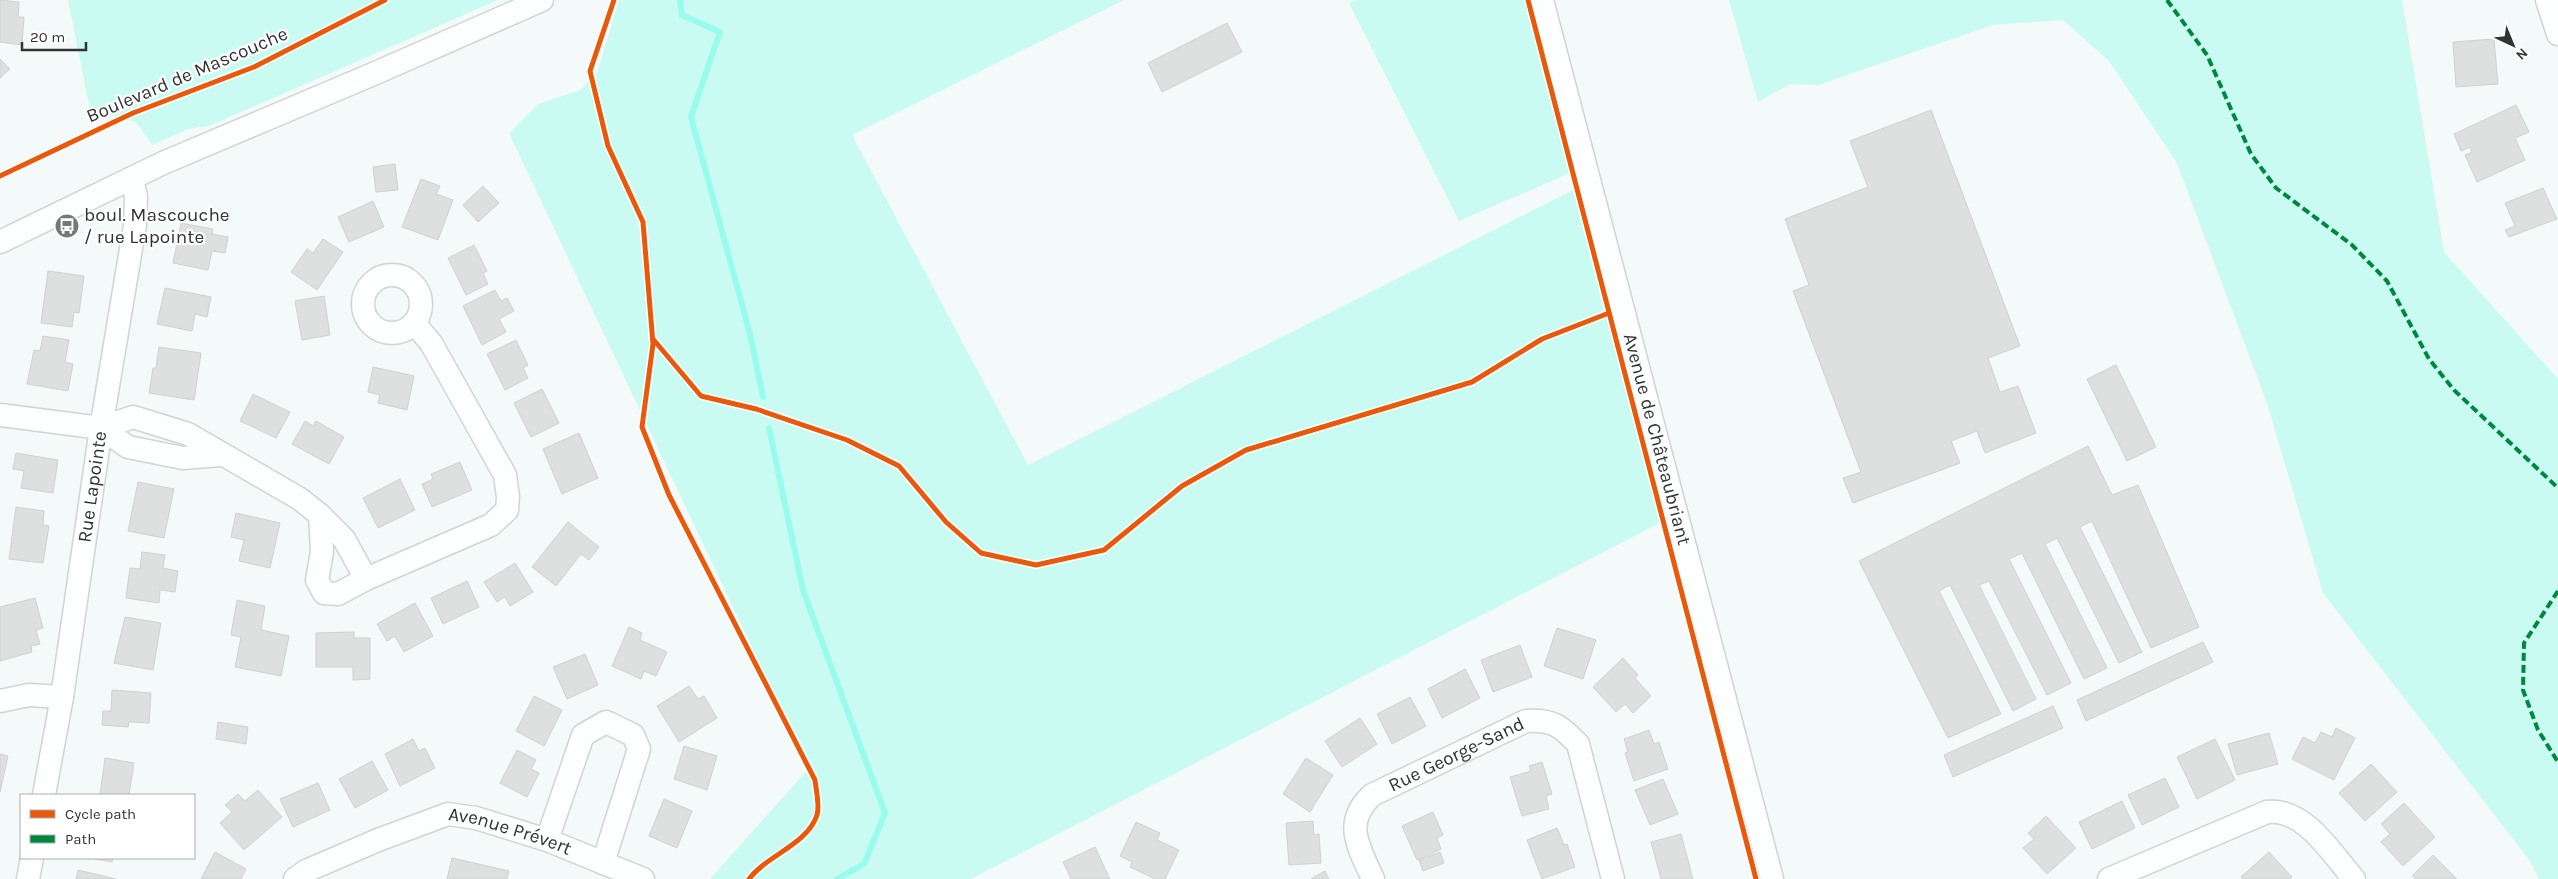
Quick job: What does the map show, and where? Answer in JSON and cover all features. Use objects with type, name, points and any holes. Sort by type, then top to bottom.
[{"type":"street","points":[[0,242],[132,178],[542,0]]},
{"type":"street","name":"Avenue de Châteaubriant","points":[[1542,0],[1772,879]]},
{"type":"street","points":[[2547,0],[2558,34]]},
{"type":"street","name":"Rue Lapointe","points":[[44,794],[62,698],[101,428],[135,225],[136,196],[132,178]]},
{"type":"street","points":[[320,515],[322,552],[317,580],[324,593],[338,594],[366,579],[491,525],[507,510],[508,497],[505,475],[431,343],[414,323]]},
{"type":"street","points":[[0,415],[101,428],[133,417],[188,434],[221,455],[300,499],[320,515],[344,539],[366,579]]},
{"type":"street","points":[[101,428],[128,447],[183,458],[221,455]]},
{"type":"street","points":[[0,701],[38,695],[62,698]]},
{"type":"street","name":"Rue George-Sand","points":[[1373,879],[1358,844],[1354,826],[1359,807],[1372,795],[1526,722],[1544,720],[1564,729],[1578,744],[1613,879]]},
{"type":"street","points":[[547,840],[583,735],[606,722],[633,735],[639,749],[604,863]]},
{"type":"street","points":[[2109,879],[2267,812],[2278,810],[2287,813],[2309,828],[2354,879]]},
{"type":"street","name":"Avenue Prévert","points":[[296,879],[306,871],[378,840],[448,814],[476,818],[547,840],[643,879]]},
{"type":"street","points":[[28,879],[32,859]]},
{"type":"green space","points":[[68,0],[498,0],[209,126],[188,129],[152,145],[136,122],[90,110]]},
{"type":"green space","points":[[619,0],[1124,0],[852,135],[1028,465],[1589,182],[1679,513],[971,879],[710,879],[809,768],[509,133],[538,104],[580,90],[597,73]]},
{"type":"green space","points":[[1357,0],[1530,0],[1577,170],[1459,221],[1349,3]]},
{"type":"green space","points":[[1729,0],[2402,0],[2444,252],[2558,379],[2558,879],[2539,879],[2530,861],[2323,593],[2267,403],[2177,163],[2109,61],[2063,20],[1993,25],[1818,85],[1790,84],[1758,102]]},
{"type":"building","points":[[0,0],[19,2],[18,17],[24,17],[22,45],[0,42]]},
{"type":"building","points":[[1227,23],[1242,52],[1162,92],[1148,63]]},
{"type":"building","points":[[2494,39],[2498,84],[2456,87],[2453,42]]},
{"type":"building","points":[[0,59],[10,69],[0,78]]},
{"type":"building","points":[[2516,105],[2529,132],[2515,138],[2525,160],[2477,182],[2465,155],[2472,152],[2470,147],[2461,151],[2454,134]]},
{"type":"building","points":[[1931,110],[2020,346],[1988,358],[2000,392],[2018,386],[2036,433],[1985,453],[1977,431],[1951,441],[1960,463],[1853,503],[1843,478],[1861,472],[1793,291],[1809,285],[1785,219],[1868,187],[1850,141]]},
{"type":"building","points":[[395,164],[398,190],[376,192],[373,167]]},
{"type":"building","points":[[421,179],[440,186],[436,194],[453,200],[438,240],[402,227]]},
{"type":"building","points":[[483,186],[499,203],[478,222],[463,205]]},
{"type":"building","points":[[2543,188],[2557,219],[2509,237],[2505,230],[2515,226],[2505,203]]},
{"type":"building","points":[[373,201],[384,227],[349,242],[338,217]]},
{"type":"building","points":[[181,223],[213,229],[212,234],[228,237],[225,253],[212,251],[208,270],[173,263]]},
{"type":"building","points":[[323,239],[343,252],[317,290],[291,272],[307,249],[313,253]]},
{"type":"building","points":[[474,245],[487,271],[483,273],[488,284],[466,295],[448,258]]},
{"type":"building","points":[[48,271],[84,276],[79,313],[74,312],[72,327],[41,323]]},
{"type":"building","points":[[165,288],[211,297],[207,317],[195,314],[192,331],[157,324]]},
{"type":"building","points":[[495,290],[501,301],[507,298],[514,311],[499,319],[506,332],[482,345],[463,306]]},
{"type":"building","points":[[324,296],[330,335],[302,340],[295,301]]},
{"type":"building","points":[[43,336],[69,340],[65,362],[73,364],[68,391],[27,384],[34,350],[40,351]]},
{"type":"building","points":[[516,340],[528,365],[523,368],[528,378],[505,390],[487,354]]},
{"type":"building","points":[[159,347],[201,353],[194,400],[149,393],[153,368],[156,368]]},
{"type":"building","points":[[2116,365],[2156,447],[2127,461],[2087,379]]},
{"type":"building","points":[[373,367],[414,376],[407,410],[378,403],[380,395],[368,392]]},
{"type":"building","points":[[542,389],[559,423],[531,437],[514,403]]},
{"type":"building","points":[[253,394],[290,412],[276,438],[240,421]]},
{"type":"building","points":[[305,421],[313,426],[316,421],[344,437],[329,464],[292,444]]},
{"type":"building","points":[[579,433],[598,478],[562,494],[543,449]]},
{"type":"building","points":[[2088,446],[2112,495],[2138,485],[2199,627],[2151,648],[2092,521],[2080,527],[2142,652],[2119,663],[2057,538],[2045,544],[2107,668],[2084,679],[2022,553],[2009,559],[2071,683],[2047,695],[1989,581],[1979,585],[2036,699],[2013,711],[1950,585],[1939,591],[2001,714],[1948,738],[1859,561]]},
{"type":"building","points":[[16,453],[58,460],[53,493],[21,488],[24,471],[13,469]]},
{"type":"building","points":[[460,462],[472,490],[432,507],[422,484],[433,479],[431,474]]},
{"type":"building","points":[[400,479],[415,510],[378,528],[363,498]]},
{"type":"building","points":[[138,482],[174,489],[164,538],[128,531]]},
{"type":"building","points":[[16,507],[44,511],[43,525],[49,526],[43,563],[9,559]]},
{"type":"building","points":[[236,513],[280,523],[270,568],[239,561],[244,540],[231,537]]},
{"type":"building","points":[[568,522],[599,547],[589,560],[581,554],[556,586],[532,567]]},
{"type":"building","points":[[142,552],[165,555],[163,568],[178,571],[175,592],[160,590],[159,603],[126,598],[130,568],[140,569]]},
{"type":"building","points":[[515,563],[533,592],[510,606],[505,597],[497,602],[484,582]]},
{"type":"building","points":[[467,581],[479,607],[443,624],[431,598]]},
{"type":"building","points":[[35,598],[43,628],[36,630],[40,644],[31,646],[32,652],[0,661],[0,607]]},
{"type":"building","points":[[237,600],[265,606],[261,630],[289,636],[281,676],[235,667],[241,637],[231,635]]},
{"type":"building","points":[[415,603],[433,636],[404,652],[395,636],[387,641],[377,624]]},
{"type":"building","points":[[125,617],[161,623],[153,670],[114,663]]},
{"type":"building","points":[[629,627],[642,633],[640,640],[667,652],[656,676],[644,671],[641,679],[612,666]]},
{"type":"building","points":[[1557,628],[1596,640],[1583,679],[1544,666]]},
{"type":"building","points":[[354,632],[354,638],[370,638],[370,679],[353,680],[353,667],[316,667],[316,633]]},
{"type":"building","points":[[2203,642],[2213,662],[2086,721],[2077,700]]},
{"type":"building","points":[[1520,645],[1532,677],[1493,692],[1481,660]]},
{"type":"building","points":[[585,654],[598,685],[567,699],[553,667]]},
{"type":"building","points":[[1623,658],[1638,675],[1635,678],[1651,696],[1633,713],[1625,704],[1616,712],[1593,687]]},
{"type":"building","points":[[1465,669],[1480,698],[1442,718],[1428,689]]},
{"type":"building","points":[[689,686],[698,699],[704,696],[717,718],[679,742],[657,706]]},
{"type":"building","points":[[112,690],[151,693],[149,723],[129,722],[128,727],[102,725],[103,711],[111,711]]},
{"type":"building","points":[[534,696],[562,710],[544,746],[516,731]]},
{"type":"building","points":[[1410,697],[1426,726],[1392,744],[1377,714]]},
{"type":"building","points":[[2053,706],[2063,728],[1953,777],[1944,755]]},
{"type":"building","points":[[1360,718],[1377,744],[1342,767],[1325,741]]},
{"type":"building","points":[[218,722],[248,727],[246,744],[216,739]]},
{"type":"building","points":[[2336,728],[2355,738],[2334,780],[2292,759],[2303,737],[2315,743],[2321,732],[2332,737]]},
{"type":"building","points":[[1649,730],[1654,744],[1659,742],[1668,769],[1634,781],[1625,753],[1628,752],[1624,739]]},
{"type":"building","points":[[2269,733],[2278,764],[2237,775],[2228,744]]},
{"type":"building","points":[[413,739],[419,751],[425,748],[435,768],[400,786],[385,754]]},
{"type":"building","points":[[2215,739],[2235,780],[2197,799],[2177,757]]},
{"type":"building","points":[[684,746],[717,756],[707,790],[674,779]]},
{"type":"building","points":[[517,750],[536,760],[531,769],[539,773],[527,797],[500,783]]},
{"type":"building","points":[[0,754],[8,756],[0,792]]},
{"type":"building","points":[[105,758],[134,763],[129,794],[100,794]]},
{"type":"building","points":[[1306,758],[1333,775],[1310,812],[1283,794]]},
{"type":"building","points":[[372,761],[388,790],[355,808],[339,779]]},
{"type":"building","points":[[1542,762],[1552,794],[1546,796],[1549,809],[1522,816],[1510,777],[1531,771],[1529,766]]},
{"type":"building","points":[[2371,764],[2397,792],[2365,821],[2339,793]]},
{"type":"building","points":[[2165,778],[2179,807],[2142,825],[2128,795]]},
{"type":"building","points":[[1663,779],[1678,814],[1650,825],[1635,790]]},
{"type":"building","points":[[318,783],[330,810],[293,827],[280,799]]},
{"type":"building","points":[[258,790],[282,817],[244,850],[220,823],[232,812],[225,805],[238,794],[245,801]]},
{"type":"building","points":[[664,799],[692,811],[677,848],[649,836]]},
{"type":"building","points":[[2122,801],[2135,828],[2092,849],[2079,822]]},
{"type":"building","points":[[2404,803],[2435,837],[2403,866],[2381,842],[2390,834],[2381,824]]},
{"type":"building","points":[[1433,812],[1443,835],[1437,838],[1441,849],[1417,860],[1402,826]]},
{"type":"building","points":[[2046,816],[2076,848],[2047,874],[2023,848],[2034,839],[2028,833]]},
{"type":"building","points":[[1313,821],[1314,835],[1319,834],[1321,863],[1289,865],[1286,823]]},
{"type":"building","points":[[1136,822],[1160,833],[1157,840],[1179,850],[1165,879],[1155,879],[1130,867],[1132,862],[1120,856]]},
{"type":"building","points":[[1557,828],[1564,845],[1567,844],[1575,867],[1542,879],[1527,840]]},
{"type":"building","points":[[1681,834],[1693,879],[1661,879],[1651,842]]},
{"type":"building","points":[[1095,847],[1110,879],[1071,879],[1063,862]]},
{"type":"building","points":[[215,852],[246,869],[241,879],[201,879]]},
{"type":"building","points":[[1440,852],[1444,863],[1423,871],[1419,860]]},
{"type":"building","points":[[2269,852],[2292,877],[2290,879],[2243,879],[2241,877]]},
{"type":"building","points":[[2433,855],[2457,879],[2415,879],[2412,876]]},
{"type":"building","points":[[452,858],[509,871],[507,879],[447,879]]},
{"type":"building","points":[[95,859],[113,859],[112,862]]},
{"type":"building","points":[[78,870],[116,879],[76,879]]},
{"type":"building","points":[[1325,871],[1329,879],[1311,879]]},
{"type":"waterway","points":[[680,0],[682,15],[720,32],[691,117],[750,334],[763,397]]},
{"type":"waterway","points":[[769,428],[803,590],[885,813],[864,864],[837,879]]},
{"type":"marked path","points":[[2167,0],[2207,55],[2251,154],[2276,188],[2352,245],[2387,281],[2429,359],[2454,390],[2558,488]]},
{"type":"marked path","points":[[2558,591],[2524,643],[2523,690],[2538,730],[2558,762]]},
{"type":"cycle path","name":"Boulevard de Mascouche","points":[[0,176],[133,113],[254,67],[385,0]]},
{"type":"cycle path","points":[[614,0],[590,71],[608,146],[643,222],[653,344],[642,427],[669,495],[815,780],[818,811],[812,825],[796,842],[766,863],[749,879]]},
{"type":"cycle path","points":[[1528,0],[1756,879]]},
{"type":"cycle path","points":[[653,339],[701,396],[756,409],[847,440],[899,466],[946,522],[981,553],[1036,565],[1104,550],[1182,486],[1246,450],[1472,382],[1542,339],[1609,313]]},
{"type":"place","name":"boul. Mascouche / rue Lapointe","points":[[67,226]]}]
